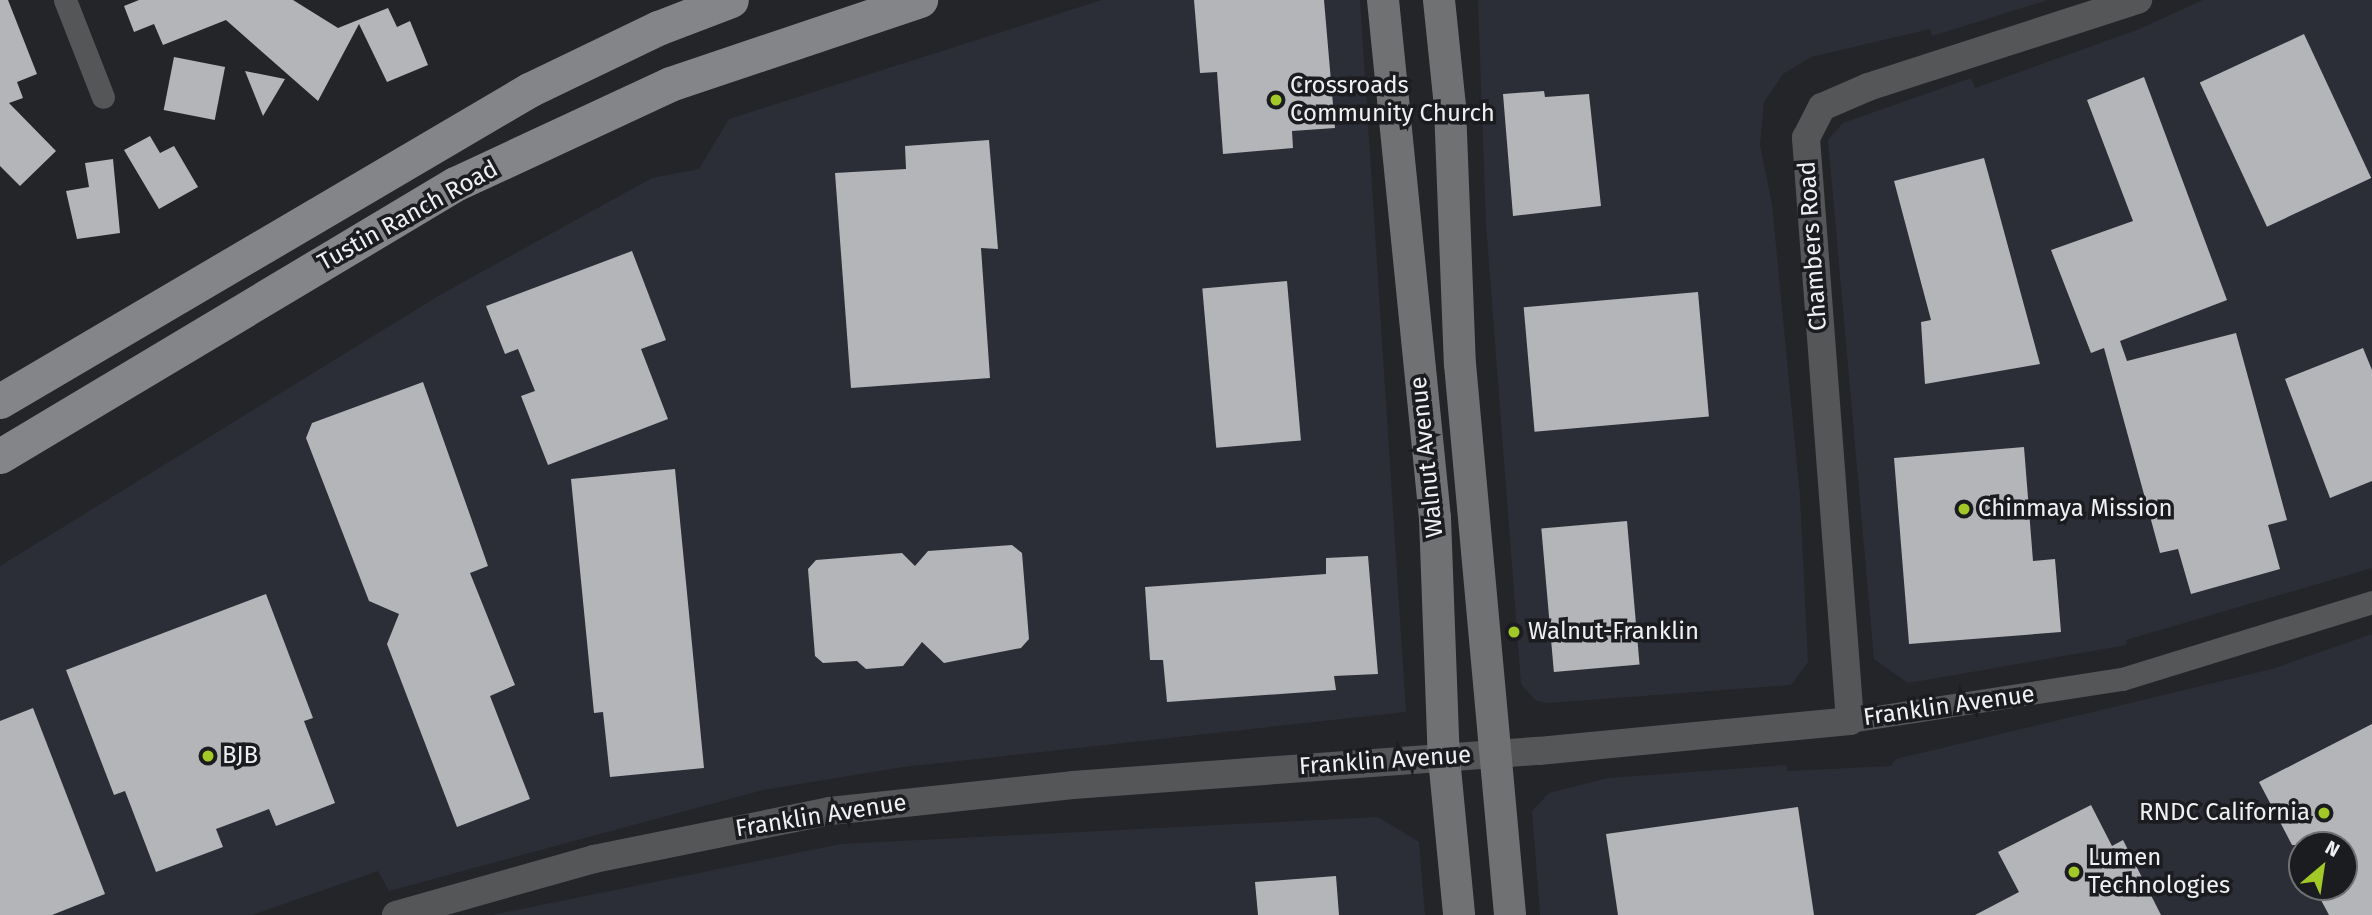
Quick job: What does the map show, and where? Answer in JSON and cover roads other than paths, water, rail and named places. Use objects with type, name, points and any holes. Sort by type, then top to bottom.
[{"type":"main road","name":"Tustin Ranch Road","points":[[0,401],[529,90],[658,27],[731,0]]},
{"type":"main road","name":"Tustin Ranch Road","points":[[0,456],[456,184],[670,84],[920,0]]},
{"type":"main road","name":"Walnut Avenue","points":[[1383,0],[1404,242],[1435,518],[1444,758],[1459,915]]},
{"type":"main road","name":"Walnut Avenue","points":[[1439,0],[1455,236],[1460,364],[1510,915]]},
{"type":"main road","points":[[1404,242],[1455,236]]},
{"type":"street","points":[[65,0],[103,97]]},
{"type":"street","name":"Chambers Road","points":[[1850,721],[1806,138],[1822,107],[1868,87],[2138,0]]},
{"type":"street","name":"Franklin Avenue","points":[[396,915],[594,859],[830,811],[1073,785],[1444,758],[1850,721],[2122,679],[2372,602]]},
{"type":"place","name":"Crossroads Community Church","points":[[1276,100]]},
{"type":"place","name":"Chinmaya Mission","points":[[1964,509]]},
{"type":"place","name":"Walnut-Franklin","points":[[1514,632]]},
{"type":"place","name":"BJB","points":[[208,756]]},
{"type":"place","name":"RNDC California","points":[[2324,813]]},
{"type":"place","name":"Lumen Technologies","points":[[2074,872]]}]
